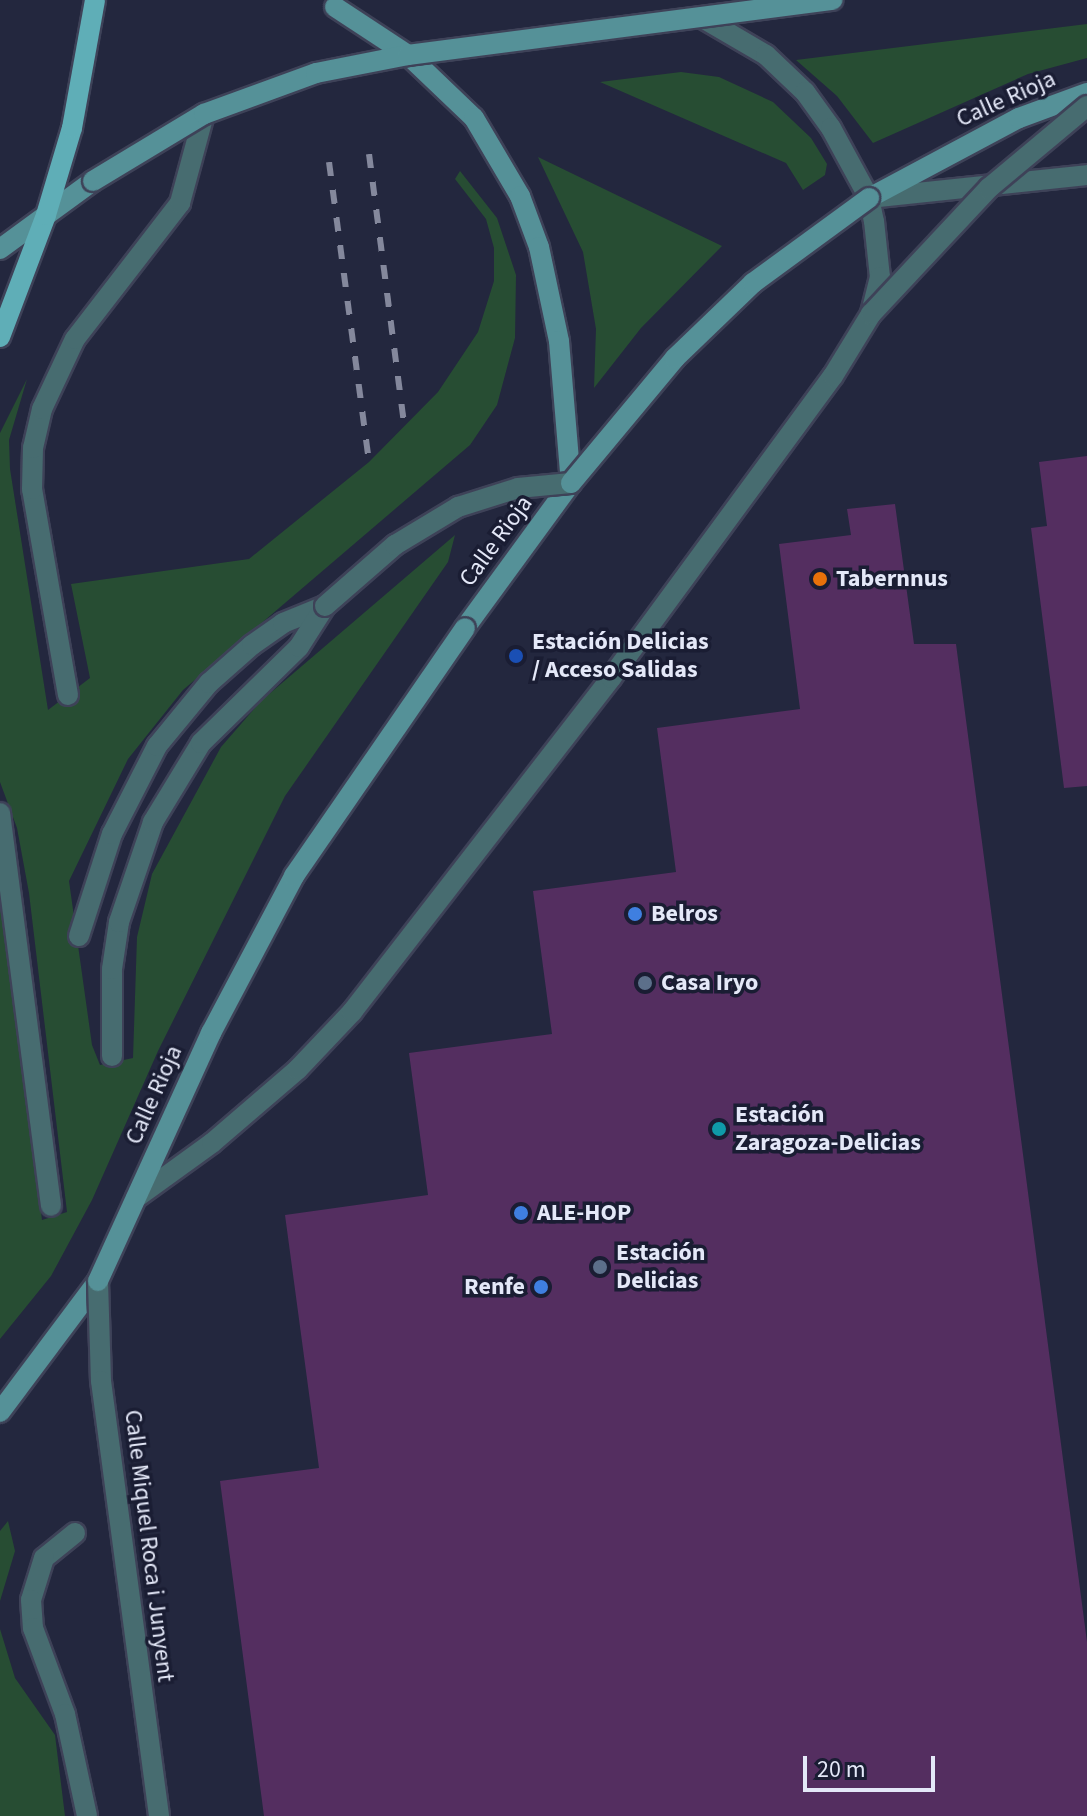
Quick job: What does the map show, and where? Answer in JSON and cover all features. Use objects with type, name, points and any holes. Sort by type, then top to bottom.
[{"type":"main road","points":[[0,337],[46,215],[72,128],[95,0]]},
{"type":"main road","points":[[0,249],[93,181],[204,114],[273,85],[408,55],[832,0]]},
{"type":"main road","points":[[330,3],[408,55],[474,118],[520,196],[539,247],[559,341],[571,483]]},
{"type":"main road","name":"Calle Rioja","points":[[0,1412],[98,1281],[211,1033],[294,876],[379,748],[571,483],[638,398],[731,303],[785,257],[869,198],[1019,118],[1087,93]]},
{"type":"street","points":[[701,17],[766,55],[805,92],[831,128],[869,198],[880,252],[871,314]]},
{"type":"street","name":"Calle Rioja","points":[[136,1198],[212,1143],[298,1069],[352,1012],[611,678],[833,376],[871,314],[989,188],[1087,106]]},
{"type":"street","points":[[68,695],[32,489],[33,448],[42,409],[75,339],[180,203],[204,114]]},
{"type":"street","points":[[869,198],[989,188],[1087,175]]},
{"type":"street","points":[[112,1056],[112,969],[119,922],[153,822],[201,743],[299,647],[325,606],[395,545],[458,507],[518,488],[571,483]]},
{"type":"street","points":[[79,936],[112,834],[157,746],[209,683],[252,645],[283,623],[325,606]]},
{"type":"street","points":[[0,813],[51,1206]]},
{"type":"street","name":"Calle Miquel Roca i Junyent","points":[[98,1281],[101,1381],[159,1816]]},
{"type":"street","points":[[75,1533],[44,1558],[31,1600],[33,1628],[65,1714],[87,1816]]},
{"type":"green space","points":[[1087,24],[1087,58],[1028,74],[873,143],[837,96],[796,60]]},
{"type":"green space","points":[[681,72],[719,77],[773,102],[811,138],[827,164],[825,175],[803,190],[786,163],[600,82]]},
{"type":"green space","points":[[538,157],[722,246],[641,328],[594,388],[596,329],[583,252]]},
{"type":"green space","points":[[460,171],[497,218],[516,275],[515,338],[497,405],[470,445],[183,690],[128,759],[69,881],[92,1045],[100,1065],[133,1058],[137,937],[152,874],[221,747],[261,701],[455,535],[448,562],[285,796],[158,1051],[92,1200],[51,1276],[0,1339],[0,879],[42,1220],[67,1212],[29,893],[17,828],[0,782],[0,433],[27,379],[9,440],[10,469],[48,710],[90,678],[71,584],[249,559],[369,462],[438,392],[478,332],[494,281],[494,248],[486,219],[455,179]]},
{"type":"green space","points":[[8,1521],[15,1551],[0,1601],[0,1531]]},
{"type":"green space","points":[[0,1629],[15,1678],[55,1735],[65,1816],[0,1816]]},
{"type":"building","points":[[1087,456],[1087,786],[1064,788],[1031,528],[1047,526],[1039,462]]},
{"type":"building","name":"Estación Zaragoza-Delicias","points":[[895,504],[914,644],[956,644],[1087,1642],[1087,1816],[264,1816],[220,1481],[319,1468],[285,1215],[428,1195],[409,1053],[552,1034],[533,891],[676,872],[657,728],[800,709],[779,544],[851,535],[847,509]]},
{"type":"railway","points":[[369,154],[405,430]]},
{"type":"railway","points":[[329,162],[369,462]]},
{"type":"place","name":"Tabernnus","points":[[820,579]]},
{"type":"place","name":"Estación Delicias / Acceso Salidas","points":[[516,656]]},
{"type":"place","name":"Belros","points":[[635,914]]},
{"type":"place","name":"Casa Iryo","points":[[645,983]]},
{"type":"place","name":"Estación Zaragoza-Delicias","points":[[719,1129]]},
{"type":"place","name":"ALE-HOP","points":[[521,1213]]},
{"type":"place","name":"Estación Delicias","points":[[600,1267]]},
{"type":"place","name":"Renfe","points":[[541,1287]]}]
